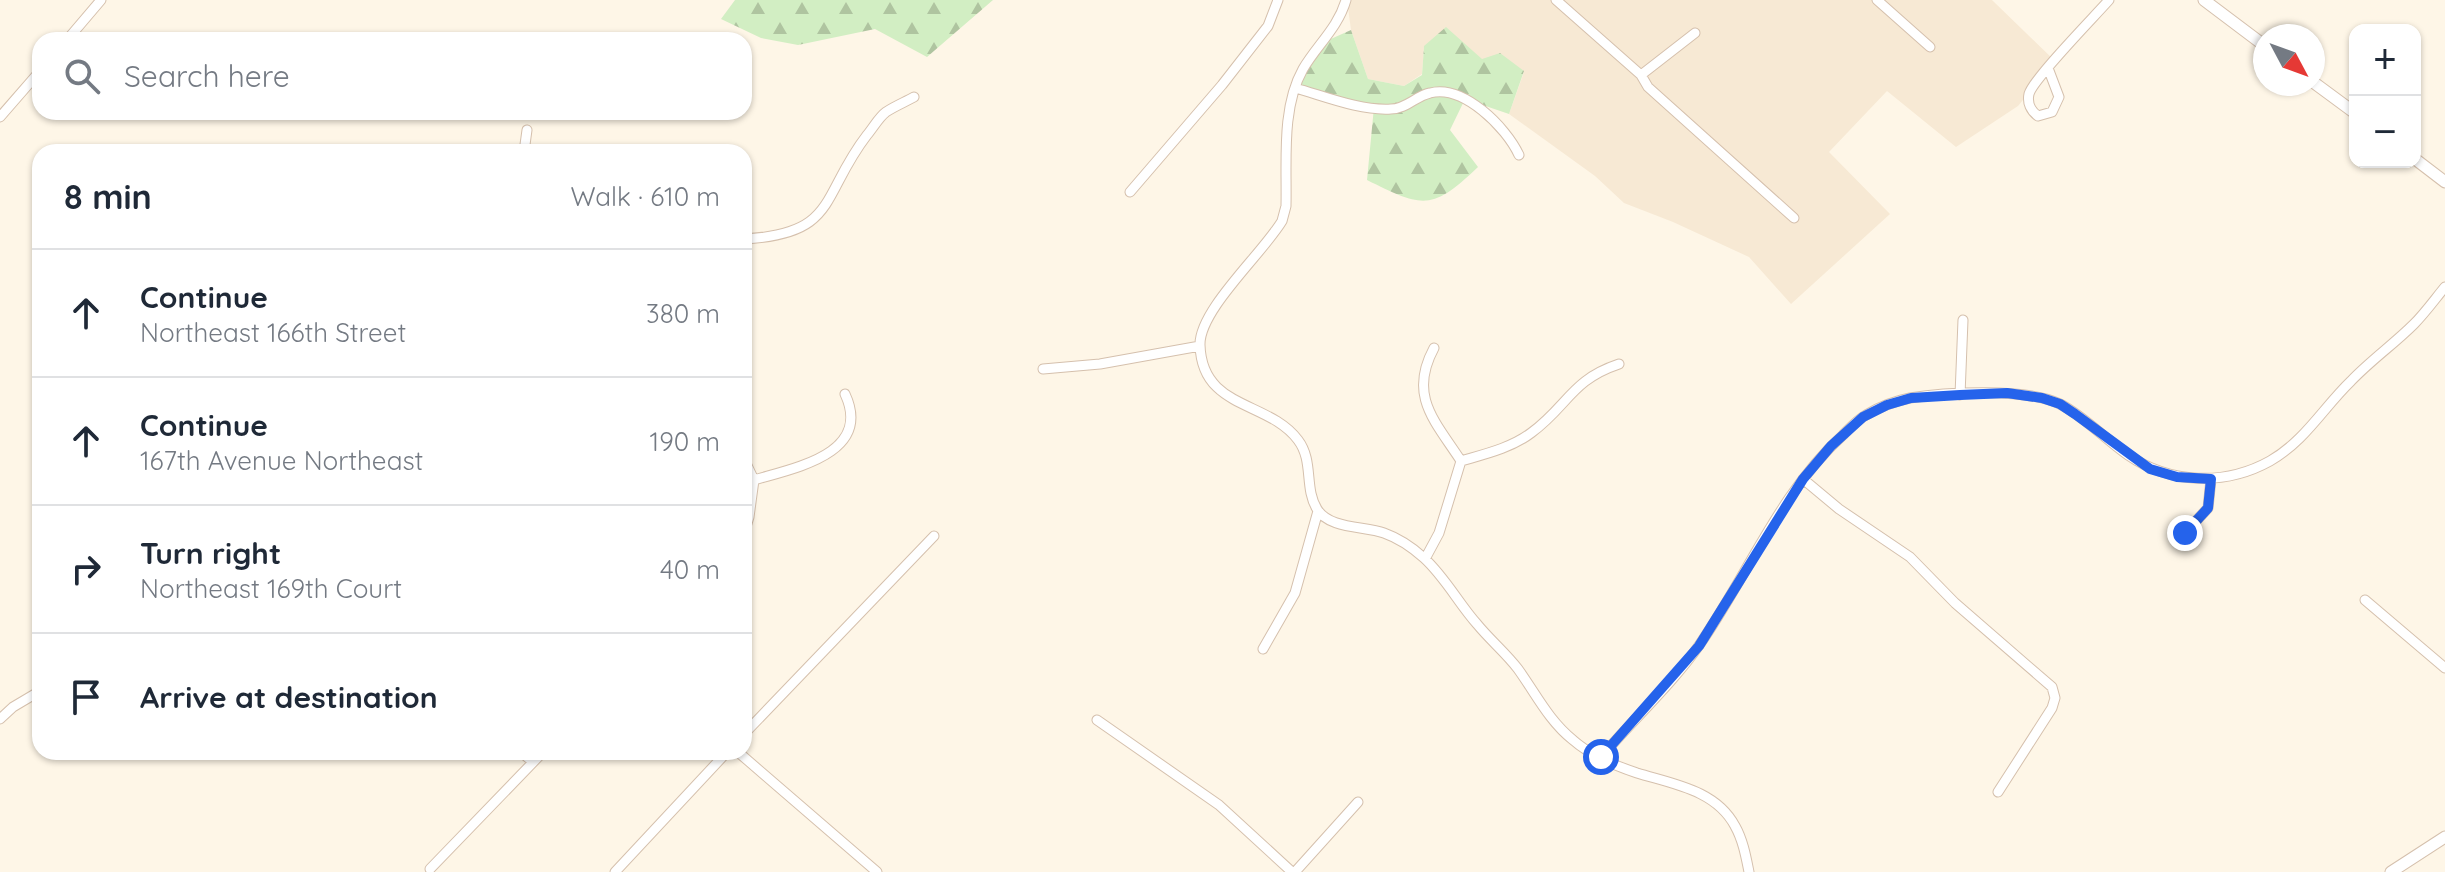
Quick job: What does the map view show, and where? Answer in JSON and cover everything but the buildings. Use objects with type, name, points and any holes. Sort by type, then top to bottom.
[{"type":"street","points":[[74,32],[101,0]]},
{"type":"street","points":[[1130,192],[1258,39],[1268,26],[1278,0]]},
{"type":"street","points":[[1346,0],[1334,28],[1304,68],[1295,88],[1290,112],[1286,206],[1282,221],[1206,320],[1200,346],[1207,374],[1215,387],[1231,399],[1287,429],[1298,440],[1306,454],[1312,498],[1318,511],[1327,519],[1396,538],[1425,559],[1516,667],[1550,718],[1577,744],[1634,772],[1695,791],[1715,802],[1736,827],[1749,872]]},
{"type":"street","points":[[1556,0],[1794,218]]},
{"type":"street","points":[[1877,0],[1930,47]]},
{"type":"street","points":[[2048,68],[2059,97],[2057,107],[2038,116],[2029,102],[2030,91],[2048,68],[2109,0]]},
{"type":"street","points":[[2204,0],[2253,37]]},
{"type":"street","points":[[1641,75],[1695,33]]},
{"type":"street","points":[[0,117],[32,80]]},
{"type":"street","points":[[1295,88],[1388,110],[1400,108],[1426,93],[1452,92],[1482,111],[1512,140],[1519,155]]},
{"type":"street","points":[[2325,91],[2349,109]]},
{"type":"street","points":[[752,239],[791,233],[811,222],[834,193],[843,170],[884,113],[914,97]]},
{"type":"street","points":[[525,144],[527,130]]},
{"type":"street","points":[[2421,164],[2445,182]]},
{"type":"street","points":[[1601,757],[1699,646],[1803,479],[1831,446],[1863,417],[1911,398],[2007,393],[2042,398],[2067,409],[2150,469],[2177,477],[2211,479],[2240,473],[2268,462],[2293,446],[2350,381],[2414,324],[2445,287]]},
{"type":"street","points":[[1960,395],[1963,320]]},
{"type":"street","points":[[1043,369],[1100,364],[1200,346]]},
{"type":"street","points":[[1425,559],[1439,533],[1461,461],[1424,397],[1421,383],[1424,367],[1434,348]]},
{"type":"street","points":[[1461,461],[1507,447],[1528,435],[1549,419],[1581,381],[1597,371],[1619,364]]},
{"type":"street","points":[[754,480],[813,463],[831,453],[844,438],[851,423],[852,410],[845,394]]},
{"type":"street","points":[[752,476],[752,495]]},
{"type":"street","points":[[1803,479],[1839,509],[1910,557],[1955,603],[2052,687],[2055,698],[2052,708],[1998,792]]},
{"type":"street","points":[[2185,533],[2208,508],[2211,479]]},
{"type":"street","points":[[1263,649],[1295,593],[1318,511]]},
{"type":"street","points":[[752,726],[934,536]]},
{"type":"street","points":[[2365,600],[2445,668]]},
{"type":"street","points":[[0,719],[32,696]]},
{"type":"street","points":[[1097,720],[1219,805],[1294,872],[1358,802]]},
{"type":"street","points":[[430,869],[533,762],[531,760]]},
{"type":"street","points":[[615,872],[720,760]]},
{"type":"street","points":[[747,760],[877,872]]},
{"type":"street","points":[[2391,872],[2445,837]]},
{"type":"shaded area","points":[[1347,0],[1992,0],[2055,61],[2018,106],[1956,147],[1887,91],[1829,152],[1890,214],[1791,304],[1749,257],[1624,203],[1595,176],[1509,114],[1524,72],[1424,46],[1422,74],[1404,86],[1368,79],[1351,30]]},
{"type":"green space","points":[[735,0],[993,0],[927,57],[875,29],[798,45],[761,38],[721,19]]},
{"type":"green space","points":[[1446,27],[1482,59],[1500,53],[1524,71],[1509,114],[1465,99],[1450,130],[1478,167],[1449,192],[1437,198],[1415,200],[1367,180],[1374,107],[1295,88],[1324,42],[1351,30],[1368,79],[1404,86],[1422,75],[1424,46]]},
{"type":"route","points":[[1601,757],[1699,646],[1803,479],[1831,446],[1863,417],[1887,405],[1911,398],[2007,393],[2060,404],[2150,469],[2177,477],[2211,479],[2208,508],[2185,533]]}]
